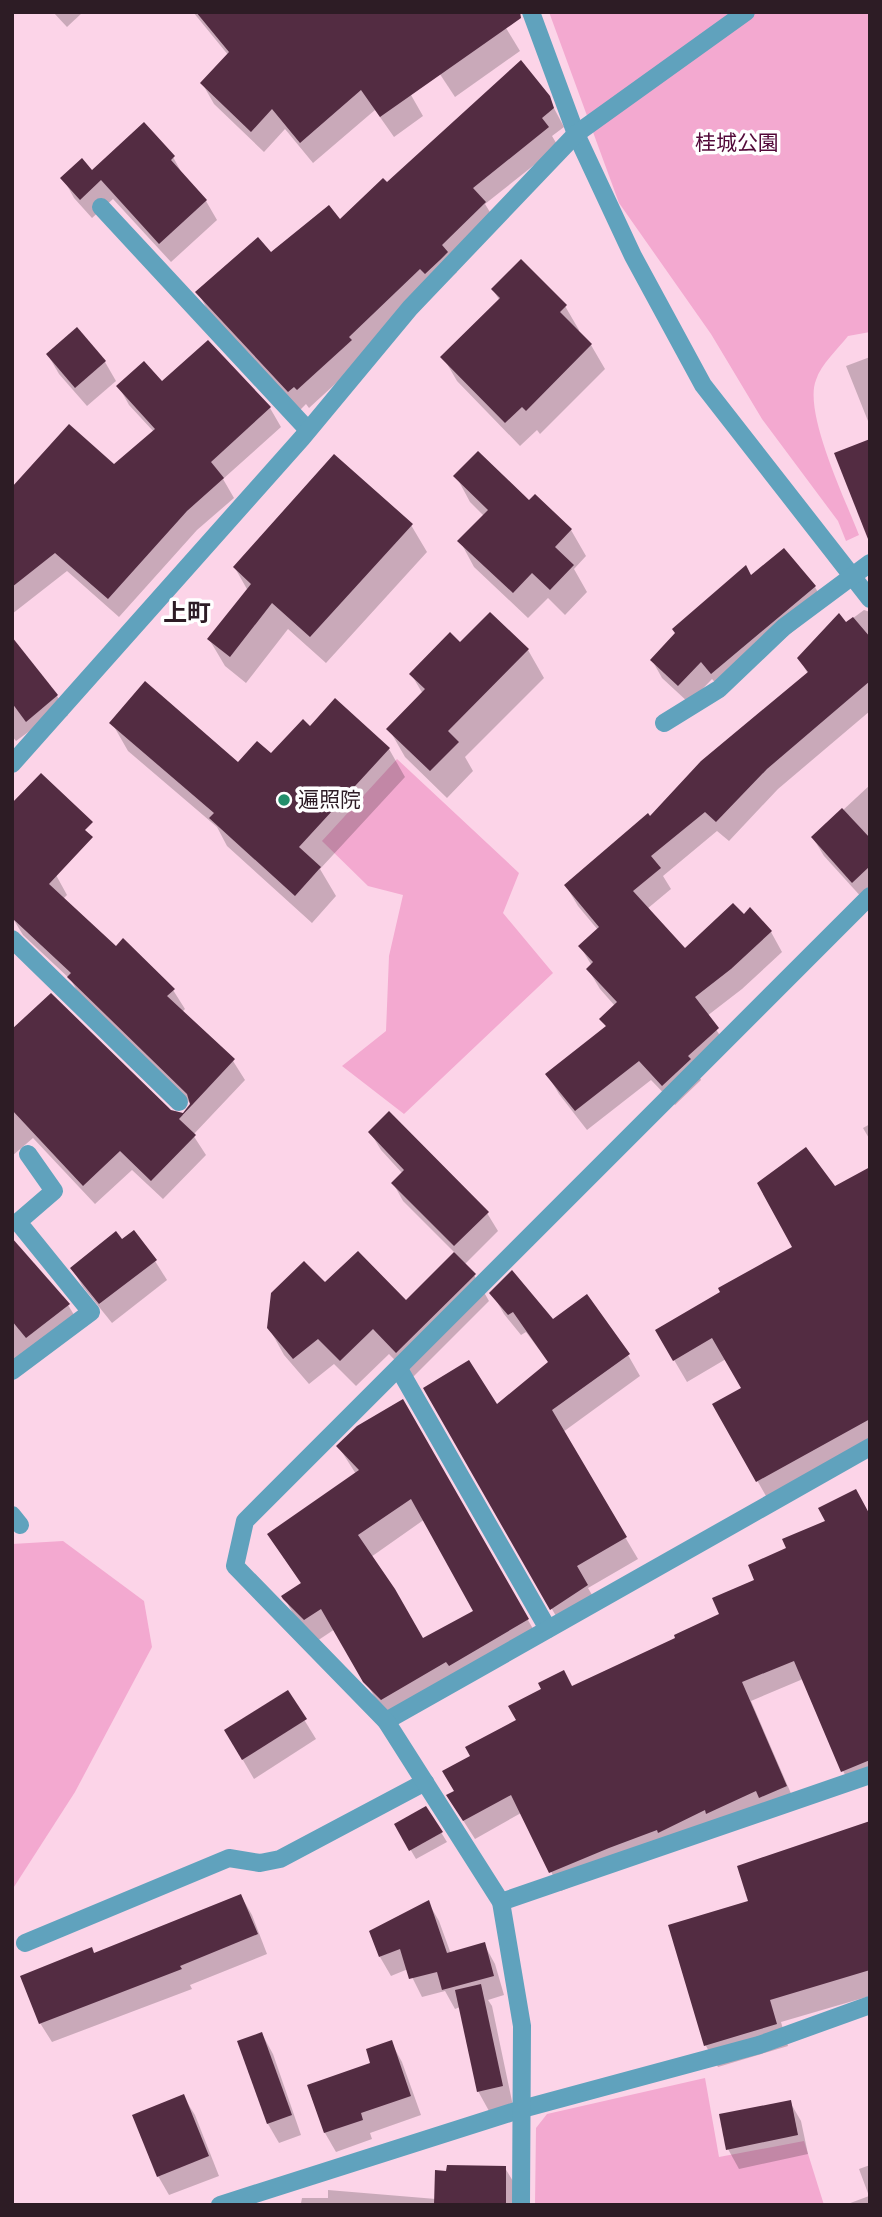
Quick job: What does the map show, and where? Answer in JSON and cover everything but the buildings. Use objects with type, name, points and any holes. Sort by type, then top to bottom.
[{"type":"street","points":[[531,12],[576,134],[633,256],[703,385],[870,599]]},
{"type":"street","points":[[12,764],[308,430],[410,308],[576,134],[746,12]]},
{"type":"street","points":[[101,207],[308,430]]},
{"type":"street","points":[[664,723],[719,690],[783,628],[870,563]]},
{"type":"street","points":[[521,2205],[522,2026],[501,1902],[386,1721],[235,1566],[245,1521],[870,897]]},
{"type":"street","points":[[12,939],[179,1102]]},
{"type":"street","points":[[12,1371],[91,1312],[18,1222],[54,1191],[28,1154]]},
{"type":"street","points":[[399,1369],[548,1629]]},
{"type":"street","points":[[386,1721],[870,1447]]},
{"type":"street","points":[[501,1902],[870,1775]]},
{"type":"street","points":[[25,1943],[229,1858],[260,1863],[280,1858],[425,1782]]},
{"type":"street","points":[[220,2205],[522,2109],[759,2045],[870,2005]]},
{"type":"green space","name":"桂城公園","points":[[549,12],[870,12],[870,332],[848,336],[822,368],[816,380],[814,394],[820,434],[859,535],[846,541],[838,521],[762,419],[711,334],[619,203]]},
{"type":"green space","points":[[397,759],[519,873],[503,913],[553,973],[404,1114],[342,1066],[386,1031],[389,956],[403,895],[368,886],[322,841]]},
{"type":"green space","points":[[63,1541],[144,1601],[152,1647],[75,1792],[12,1890],[12,1544]]},
{"type":"green space","points":[[705,2078],[719,2157],[804,2141],[824,2205],[535,2205],[536,2128],[547,2114]]},
{"type":"place","name":"遍照院","points":[[284,800]]},
{"type":"district","name":"上町","points":[[187,613]]}]
